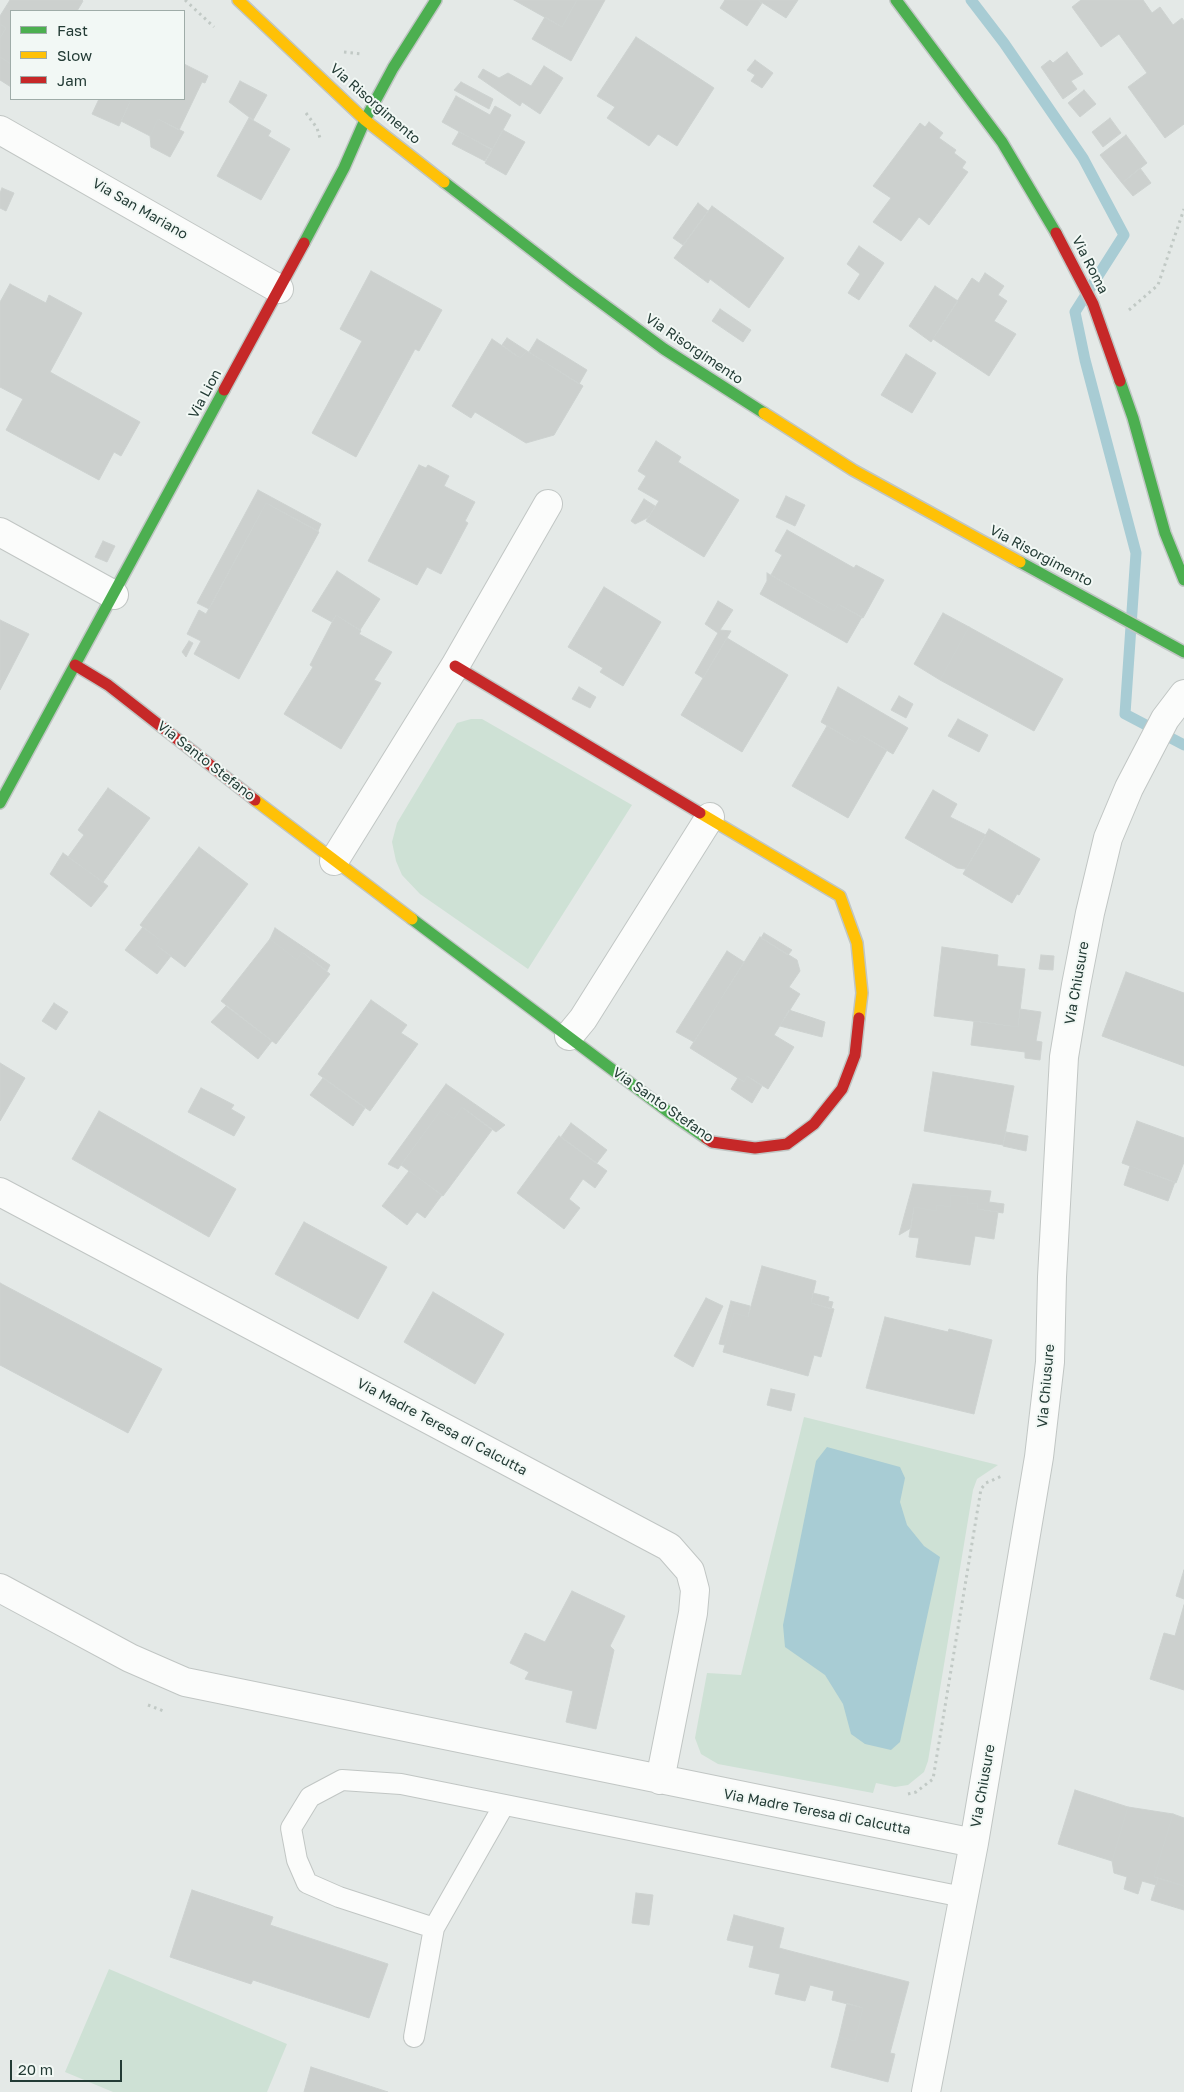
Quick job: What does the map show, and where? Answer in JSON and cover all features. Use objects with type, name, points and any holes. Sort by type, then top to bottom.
[{"type":"street","name":"Via Risorgimento","points":[[238,0],[366,120],[572,281],[664,349],[853,470],[1184,652]]},
{"type":"street","name":"Via Lion","points":[[0,803],[76,666],[344,168],[393,68],[436,0]]},
{"type":"street","name":"Via Roma","points":[[896,0],[1002,142],[1065,248],[1093,304],[1133,418],[1165,533],[1178,570],[1184,580]]},
{"type":"street","name":"Via San Mariano","points":[[0,130],[279,289]]},
{"type":"street","points":[[334,861],[455,666],[548,504]]},
{"type":"street","points":[[0,532],[114,595]]},
{"type":"street","name":"Via Santo Stefano","points":[[76,666],[108,685],[334,861],[670,1113],[712,1142],[755,1148],[787,1144],[814,1124],[842,1089],[855,1055],[862,993],[857,942],[840,896],[455,666]]},
{"type":"street","name":"Via Chiusure","points":[[926,2092],[974,1843],[1039,1457],[1050,1362],[1052,1277],[1064,1057],[1090,913],[1108,838],[1129,788],[1166,719],[1184,694]]},
{"type":"street","points":[[569,1036],[583,1020],[710,817]]},
{"type":"street","name":"Via Madre Teresa di Calcutta","points":[[0,1192],[670,1547],[690,1571],[695,1590],[693,1613],[660,1780]]},
{"type":"street","name":"Via Madre Teresa di Calcutta","points":[[0,1588],[130,1658],[185,1682],[974,1843]]},
{"type":"lane","points":[[434,1928],[339,1897],[307,1883],[297,1860],[291,1828],[310,1797],[342,1780],[401,1784],[964,1897]]},
{"type":"lane","points":[[414,2037],[434,1928],[504,1805]]},
{"type":"path","points":[[185,0],[220,32]]},
{"type":"path","points":[[338,51],[364,55]]},
{"type":"path","points":[[300,107],[316,128],[322,143]]},
{"type":"path","points":[[1102,327],[1115,323],[1158,285],[1184,209]]},
{"type":"path","points":[[900,1795],[916,1792],[933,1779],[981,1489],[986,1482],[1009,1473]]},
{"type":"green space","points":[[471,719],[482,719],[632,805],[528,969],[420,894],[402,875],[396,861],[392,842],[397,823],[457,723]]},
{"type":"green space","points":[[804,1417],[998,1465],[977,1479],[973,1490],[928,1761],[924,1772],[908,1785],[895,1787],[876,1783],[873,1793],[718,1764],[701,1754],[695,1738],[707,1673],[741,1675]]},
{"type":"green space","points":[[109,1969],[287,2044],[267,2092],[113,2092],[65,2072]]},
{"type":"water","points":[[827,1447],[900,1467],[905,1478],[900,1502],[907,1525],[924,1546],[940,1557],[900,1742],[891,1750],[865,1744],[851,1734],[843,1704],[825,1675],[785,1647],[783,1625],[816,1461]]},
{"type":"building","points":[[10,0],[83,1],[78,10],[10,10],[10,63],[0,57],[0,38],[6,28],[0,24],[0,16]]},
{"type":"building","points":[[514,0],[577,0],[562,27]]},
{"type":"building","points":[[577,0],[605,0],[571,61],[532,39],[545,17],[562,27]]},
{"type":"building","points":[[725,0],[758,0],[762,3],[747,26],[720,8]]},
{"type":"building","points":[[758,0],[798,0],[786,18]]},
{"type":"building","points":[[1081,0],[1143,0],[1152,13],[1160,7],[1173,25],[1182,18],[1184,21],[1184,124],[1165,138],[1128,87],[1147,73],[1119,34],[1101,47],[1072,7]]},
{"type":"building","points":[[0,24],[6,28],[0,38]]},
{"type":"building","points":[[636,37],[714,88],[677,146],[658,134],[649,146],[607,118],[615,107],[597,96]]},
{"type":"building","points":[[1067,52],[1083,74],[1071,81],[1077,89],[1063,99],[1041,67],[1050,60],[1053,63]]},
{"type":"building","points":[[0,57],[10,63],[10,86],[0,80]]},
{"type":"building","points":[[755,60],[773,73],[762,88],[751,81],[755,75],[747,70]]},
{"type":"building","points":[[185,64],[208,76],[205,83],[202,82],[179,130],[158,119],[150,136],[121,121],[130,102],[126,100],[185,100]]},
{"type":"building","points":[[544,66],[563,78],[540,114],[522,102],[520,106],[478,77],[483,69],[499,78],[508,73],[531,86]]},
{"type":"building","points":[[240,81],[267,95],[253,120],[229,102]]},
{"type":"building","points":[[461,82],[493,99],[489,109],[454,90]]},
{"type":"building","points":[[1084,90],[1096,104],[1080,117],[1068,103]]},
{"type":"building","points":[[456,96],[490,115],[495,106],[511,115],[492,150],[442,122]]},
{"type":"building","points":[[99,100],[126,100],[130,102],[119,126],[92,114]]},
{"type":"building","points":[[249,118],[271,131],[268,136],[290,149],[261,200],[217,176]]},
{"type":"building","points":[[1110,118],[1121,133],[1103,147],[1092,132]]},
{"type":"building","points":[[158,119],[184,132],[170,157],[151,147],[150,136]]},
{"type":"building","points":[[929,122],[943,133],[939,138],[956,150],[954,153],[966,162],[962,168],[968,172],[929,225],[919,217],[901,241],[873,222],[891,198],[873,186],[920,123],[925,127]]},
{"type":"building","points":[[503,130],[525,142],[506,175],[485,163]]},
{"type":"building","points":[[459,132],[492,149],[485,161],[452,144]]},
{"type":"building","points":[[1126,135],[1147,163],[1122,183],[1100,155]]},
{"type":"building","points":[[1140,168],[1151,183],[1133,196],[1122,183]]},
{"type":"building","points":[[2,188],[14,193],[6,211],[0,208]]},
{"type":"building","points":[[698,203],[708,211],[683,245],[673,238]]},
{"type":"building","points":[[712,206],[784,258],[749,308],[710,279],[708,283],[674,258]]},
{"type":"building","points":[[859,246],[884,263],[859,300],[848,293],[860,274],[847,264]]},
{"type":"building","points":[[371,271],[442,310],[419,351],[415,349],[356,457],[312,433],[362,341],[340,329]]},
{"type":"building","points":[[985,273],[1004,286],[998,295],[1007,301],[994,321],[1016,334],[989,376],[933,339],[972,278],[979,283]]},
{"type":"building","points":[[10,284],[46,303],[49,295],[82,313],[50,372],[140,422],[121,456],[114,452],[99,480],[6,430],[23,399],[0,387],[0,302]]},
{"type":"building","points":[[935,286],[958,301],[931,342],[909,326]]},
{"type":"building","points":[[720,309],[751,330],[743,342],[712,321]]},
{"type":"building","points":[[507,338],[527,351],[520,358],[502,345]]},
{"type":"building","points":[[492,339],[520,358],[527,351],[583,386],[554,435],[526,443],[475,412],[471,418],[452,406]]},
{"type":"building","points":[[537,339],[587,370],[579,384],[529,352]]},
{"type":"building","points":[[906,354],[936,373],[912,413],[881,395]]},
{"type":"building","points":[[656,441],[681,457],[678,462],[739,500],[704,557],[646,521],[659,501],[638,489],[646,476],[638,471]]},
{"type":"building","points":[[419,465],[426,468],[428,465],[449,476],[444,486],[475,502],[465,521],[468,523],[441,574],[427,567],[417,585],[368,561]]},
{"type":"building","points":[[258,490],[321,524],[318,531],[266,503],[209,609],[197,603]]},
{"type":"building","points":[[786,496],[805,505],[795,526],[776,517]]},
{"type":"building","points":[[644,499],[655,506],[649,517],[635,524],[631,521]]},
{"type":"building","points":[[266,503],[319,532],[239,679],[194,654],[201,641],[187,634],[199,610],[206,614]]},
{"type":"building","points":[[787,530],[854,568],[856,565],[884,580],[863,618],[838,604],[834,611],[771,575],[782,555],[775,551]]},
{"type":"building","points":[[103,541],[115,546],[107,562],[95,557]]},
{"type":"building","points":[[337,571],[380,599],[360,630],[336,615],[332,622],[312,611]]},
{"type":"building","points":[[767,573],[834,611],[838,604],[862,617],[847,643],[760,594],[767,581]]},
{"type":"building","points":[[604,587],[661,622],[623,686],[600,672],[603,668],[568,647]]},
{"type":"building","points":[[718,601],[733,610],[720,630],[731,631],[703,678],[695,673],[718,633],[705,624]]},
{"type":"building","points":[[943,613],[969,627],[940,680],[914,664]]},
{"type":"building","points":[[336,615],[361,631],[359,634],[392,652],[374,680],[381,683],[341,749],[284,714],[313,667],[310,665]]},
{"type":"building","points":[[0,620],[29,634],[0,690]]},
{"type":"building","points":[[969,627],[1063,679],[1034,731],[940,680]]},
{"type":"building","points":[[727,638],[788,675],[742,752],[681,715]]},
{"type":"building","points":[[189,641],[193,643],[186,657],[182,652]]},
{"type":"building","points":[[579,687],[596,697],[590,708],[572,699]]},
{"type":"building","points":[[838,687],[908,728],[893,754],[861,735],[856,743],[821,722]]},
{"type":"building","points":[[899,696],[913,704],[906,718],[891,710]]},
{"type":"building","points":[[958,719],[988,735],[979,752],[948,736]]},
{"type":"building","points":[[827,726],[856,743],[861,735],[887,750],[848,818],[792,786]]},
{"type":"building","points":[[108,788],[150,818],[103,882],[68,857],[84,835],[78,830]]},
{"type":"building","points":[[933,790],[957,804],[950,817],[986,835],[966,869],[957,868],[905,838]]},
{"type":"building","points":[[989,829],[1040,859],[1019,895],[1017,894],[1012,903],[963,874]]},
{"type":"building","points":[[199,847],[248,884],[185,967],[156,945],[160,940],[140,925]]},
{"type":"building","points":[[63,853],[108,886],[91,907],[50,874]]},
{"type":"building","points":[[143,927],[160,940],[156,945],[171,956],[157,974],[125,950]]},
{"type":"building","points":[[275,928],[330,965],[327,971],[302,952],[297,960],[270,939]]},
{"type":"building","points":[[764,933],[792,950],[788,955],[761,938]]},
{"type":"building","points":[[760,937],[797,960],[800,971],[789,987],[800,994],[774,1035],[794,1047],[768,1089],[747,1076],[744,1082],[690,1048]]},
{"type":"building","points":[[270,939],[297,960],[302,952],[330,974],[276,1044],[221,1001]]},
{"type":"building","points":[[942,947],[998,955],[997,966],[1025,969],[1018,1027],[934,1016]]},
{"type":"building","points":[[727,951],[744,962],[694,1042],[676,1032]]},
{"type":"building","points":[[1041,955],[1054,956],[1053,970],[1039,969]]},
{"type":"building","points":[[1126,972],[1184,993],[1184,1066],[1102,1036]]},
{"type":"building","points":[[371,1000],[407,1025],[401,1033],[418,1044],[370,1111],[318,1074]]},
{"type":"building","points":[[54,1003],[68,1012],[56,1030],[42,1021]]},
{"type":"building","points":[[226,1006],[272,1041],[258,1059],[211,1022]]},
{"type":"building","points":[[1020,1009],[1041,1012],[1036,1041],[1042,1042],[1040,1060],[1025,1058],[1025,1052],[971,1045],[974,1021],[1018,1027]]},
{"type":"building","points":[[789,1010],[825,1022],[822,1037],[780,1026]]},
{"type":"building","points":[[0,1063],[25,1078],[0,1121]]},
{"type":"building","points":[[933,1072],[1014,1086],[1003,1145],[924,1131]]},
{"type":"building","points":[[747,1076],[762,1086],[752,1103],[731,1089],[738,1078],[744,1082]]},
{"type":"building","points":[[323,1078],[365,1108],[353,1126],[310,1095]]},
{"type":"building","points":[[446,1084],[505,1125],[496,1132],[462,1107],[454,1119],[441,1110],[398,1169],[388,1164]]},
{"type":"building","points":[[201,1088],[234,1105],[231,1109],[245,1117],[234,1136],[188,1112]]},
{"type":"building","points":[[462,1107],[492,1130],[443,1196],[401,1165],[441,1110],[454,1119]]},
{"type":"building","points":[[99,1111],[236,1189],[209,1237],[72,1159]]},
{"type":"building","points":[[1137,1121],[1184,1138],[1184,1162],[1176,1183],[1122,1163]]},
{"type":"building","points":[[571,1123],[607,1150],[597,1163],[561,1137]]},
{"type":"building","points":[[1006,1132],[1028,1136],[1026,1151],[1003,1146]]},
{"type":"building","points":[[559,1136],[607,1171],[595,1188],[583,1179],[569,1199],[580,1208],[564,1229],[517,1193]]},
{"type":"building","points":[[1130,1166],[1175,1182],[1168,1201],[1124,1185]]},
{"type":"building","points":[[409,1171],[442,1195],[425,1218],[417,1212],[407,1225],[382,1206]]},
{"type":"building","points":[[913,1184],[991,1191],[989,1202],[1004,1204],[1003,1213],[977,1209],[978,1204],[967,1203],[968,1197],[951,1195],[950,1207],[937,1205],[936,1211],[914,1207],[911,1228],[899,1235]]},
{"type":"building","points":[[951,1195],[968,1197],[967,1203],[978,1204],[977,1209],[998,1212],[994,1239],[975,1236],[970,1265],[916,1257],[919,1238],[909,1237],[914,1207],[936,1211],[937,1205],[950,1207]]},
{"type":"building","points":[[304,1222],[387,1267],[358,1319],[275,1274]]},
{"type":"building","points":[[762,1266],[816,1281],[811,1303],[834,1309],[821,1357],[814,1355],[808,1376],[723,1352],[734,1313],[748,1317]]},
{"type":"building","points":[[0,1283],[162,1369],[128,1433],[0,1365]]},
{"type":"building","points":[[433,1292],[504,1334],[475,1384],[404,1342]]},
{"type":"building","points":[[813,1293],[829,1297],[828,1301],[833,1302],[831,1309],[811,1303]]},
{"type":"building","points":[[706,1298],[723,1306],[693,1367],[674,1356]]},
{"type":"building","points":[[731,1301],[750,1306],[748,1317],[734,1313],[725,1345],[719,1344]]},
{"type":"building","points":[[885,1317],[948,1332],[949,1329],[992,1340],[974,1414],[866,1388]]},
{"type":"building","points":[[771,1389],[795,1394],[791,1411],[767,1405]]},
{"type":"building","points":[[1184,1570],[1184,1599],[1176,1596]]},
{"type":"building","points":[[572,1591],[625,1616],[610,1646],[614,1650],[596,1729],[566,1722],[573,1691],[525,1679],[529,1672],[510,1663],[525,1633],[545,1642]]},
{"type":"building","points":[[1184,1605],[1184,1690],[1150,1679],[1164,1633],[1175,1636]]},
{"type":"building","points":[[1075,1790],[1128,1807],[1112,1861],[1058,1844]]},
{"type":"building","points":[[1128,1807],[1173,1814],[1154,1877],[1158,1878],[1156,1885],[1142,1881],[1138,1894],[1124,1889],[1127,1877],[1114,1873],[1112,1861]]},
{"type":"building","points":[[1173,1814],[1184,1818],[1184,1886],[1154,1877]]},
{"type":"building","points":[[1158,1878],[1184,1886],[1184,1910],[1151,1900]]},
{"type":"building","points":[[192,1890],[273,1917],[270,1925],[388,1964],[369,2018],[253,1980],[251,1984],[170,1957]]},
{"type":"building","points":[[636,1893],[653,1895],[649,1925],[632,1923]]},
{"type":"building","points":[[734,1915],[784,1928],[779,1948],[909,1982],[890,2053],[895,2054],[888,2082],[831,2067],[839,2037],[855,2041],[863,2008],[832,2000],[834,1991],[810,1985],[805,2001],[775,1994],[780,1974],[749,1967],[754,1946],[727,1940]]},
{"type":"building","points":[[847,2003],[863,2008],[855,2041],[839,2037]]},
{"type":"building","points":[[311,2067],[388,2092],[304,2092]]},
{"type":"waterway","points":[[971,0],[1004,43],[1083,158],[1124,235],[1075,312],[1085,360],[1136,553],[1125,714],[1184,745]]},
{"type":"traffic: fast","points":[[304,243],[344,168],[365,120],[393,68],[436,0]]},
{"type":"traffic: fast","points":[[896,0],[1002,142],[1056,233]]},
{"type":"traffic: fast","points":[[444,182],[664,349],[764,413]]},
{"type":"traffic: fast","points":[[1120,381],[1133,418],[1165,533],[1184,580]]},
{"type":"traffic: fast","points":[[0,803],[224,390]]},
{"type":"traffic: fast","points":[[1020,562],[1184,652]]},
{"type":"traffic: fast","points":[[412,919],[706,1138]]},
{"type":"traffic: slow","points":[[238,0],[365,120],[444,182]]},
{"type":"traffic: slow","points":[[764,413],[853,470],[1020,562]]},
{"type":"traffic: slow","points":[[255,800],[412,919]]},
{"type":"traffic: slow","points":[[700,813],[840,896],[857,943],[862,993],[859,1018]]},
{"type":"traffic: jam","points":[[1056,233],[1093,304],[1120,381]]},
{"type":"traffic: jam","points":[[224,390],[304,243]]},
{"type":"traffic: jam","points":[[75,665],[108,685],[255,800]]},
{"type":"traffic: jam","points":[[455,666],[700,813]]},
{"type":"traffic: jam","points":[[706,1138],[712,1142],[755,1148],[787,1144],[814,1124],[842,1089],[855,1055],[859,1018]]}]
